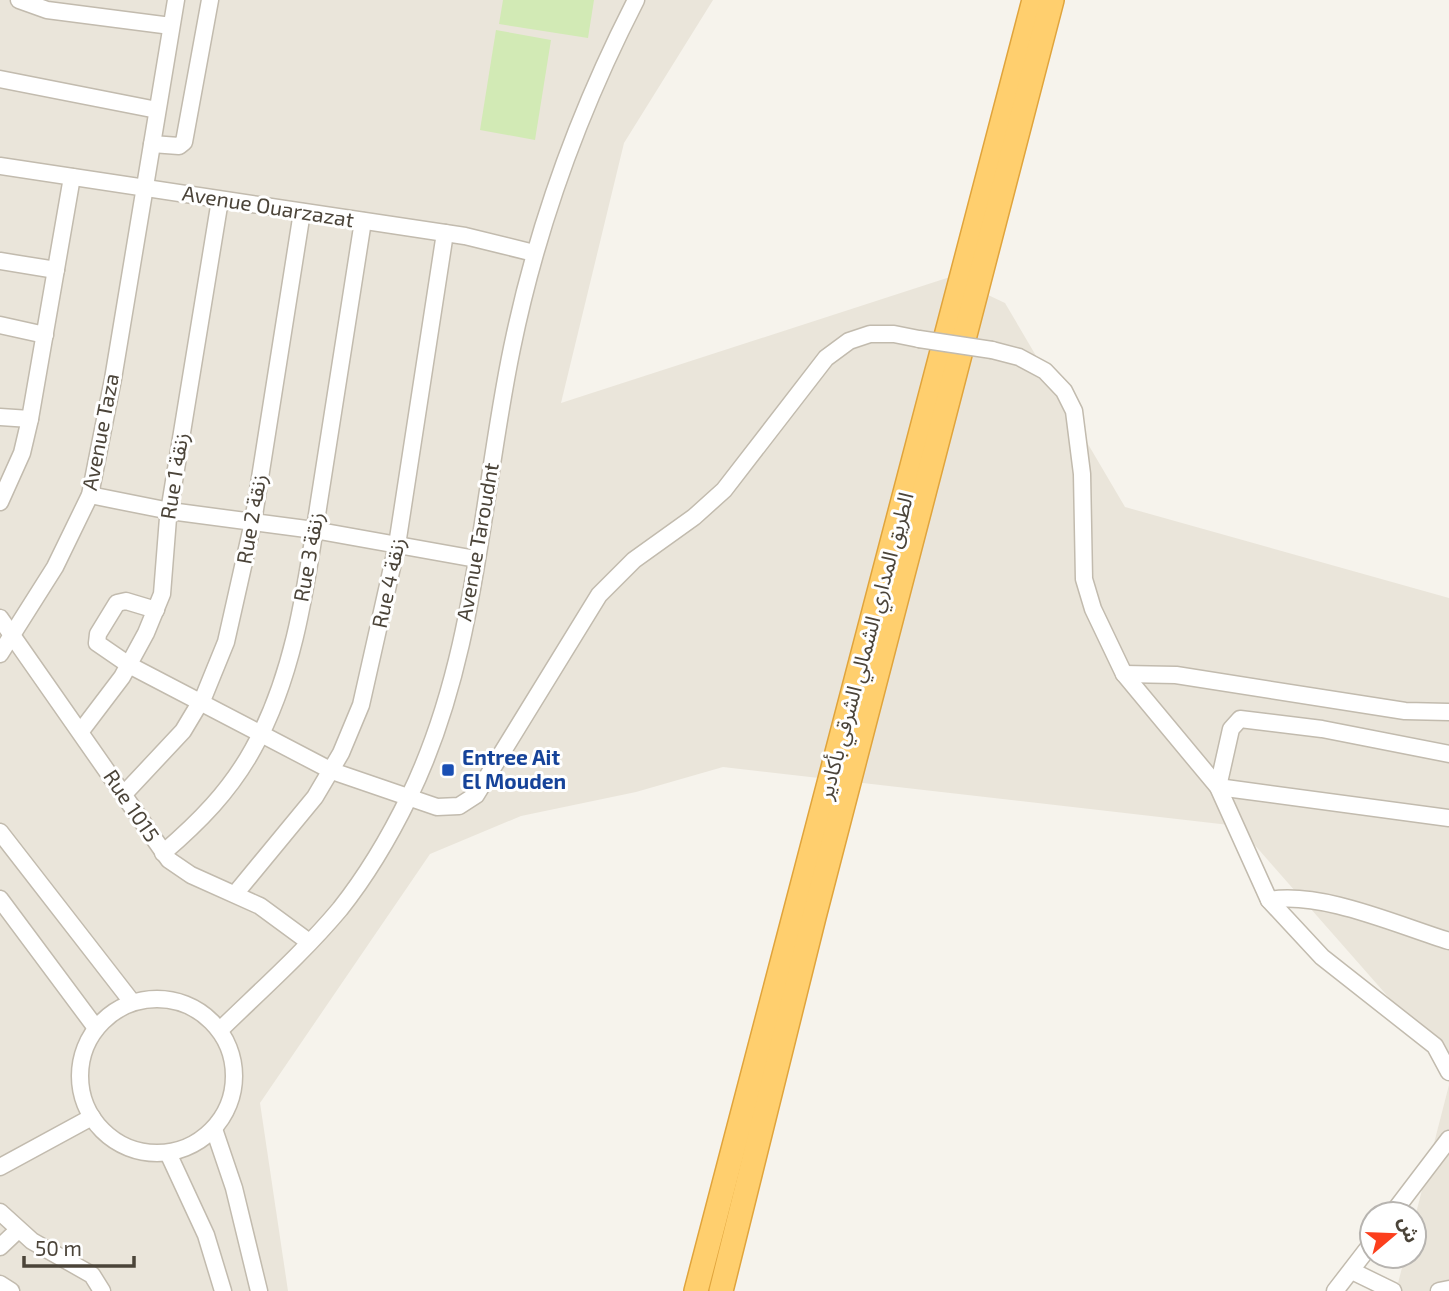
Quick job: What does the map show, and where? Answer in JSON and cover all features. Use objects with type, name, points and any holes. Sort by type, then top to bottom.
[{"type":"highway","name":"الطريق المداري الشمالي الشرقي بأكادير","points":[[696,1291],[1034,0]]},
{"type":"highway","name":"الطريق المداري الشمالي الشرقي بأكادير","points":[[721,1291],[814,917],[1052,0]]},
{"type":"street","name":"Avenue Taza","points":[[0,654],[13,637],[66,545],[90,495],[176,0]]},
{"type":"street","points":[[152,144],[179,146],[184,142],[210,0]]},
{"type":"street","name":"Avenue Taroudnt","points":[[220,1030],[309,943],[357,886],[409,797],[438,729],[451,687],[512,348],[534,253],[586,103],[636,0]]},
{"type":"street","points":[[27,2],[171,26]]},
{"type":"street","points":[[0,79],[157,110]]},
{"type":"street","name":"Avenue Ouarzazat","points":[[0,166],[445,233],[534,253]]},
{"type":"street","points":[[0,502],[22,453],[30,419],[72,177]]},
{"type":"street","name":"Rue 1 زنقة","points":[[81,731],[109,698],[129,665],[156,610],[165,578],[170,511],[220,200]]},
{"type":"street","name":"Rue 2 زنقة","points":[[124,794],[171,747],[201,702],[226,642],[253,522],[302,212]]},
{"type":"street","name":"Rue 3 زنقة","points":[[163,853],[225,792],[261,734],[277,698],[293,647],[363,221]]},
{"type":"street","name":"Rue 4 زنقة","points":[[234,894],[300,818],[332,771],[361,705],[397,545],[445,233]]},
{"type":"street","points":[[0,261],[56,270]]},
{"type":"street","points":[[0,325],[45,335]]},
{"type":"street","points":[[156,610],[120,601],[98,634],[99,646],[129,665],[332,771],[409,797],[446,807],[459,806],[476,795],[599,595],[634,560],[694,517],[724,490],[833,351],[849,341],[870,334],[894,334],[1019,357],[1045,371],[1064,391],[1074,411],[1082,474],[1084,579],[1093,609],[1124,674],[1218,787],[1269,900],[1322,957],[1435,1046],[1449,1069]]},
{"type":"street","points":[[0,417],[30,419]]},
{"type":"street","points":[[90,495],[170,511],[314,530],[476,559]]},
{"type":"street","name":"Rue 1015","points":[[0,618],[81,731],[163,853],[183,871],[273,914],[309,943]]},
{"type":"street","points":[[1124,674],[1176,675],[1405,711],[1449,712]]},
{"type":"street","points":[[1218,787],[1231,729],[1240,719],[1345,733],[1449,754]]},
{"type":"street","points":[[1218,787],[1449,818]]},
{"type":"street","points":[[0,832],[132,1002]]},
{"type":"street","points":[[1269,900],[1289,897],[1313,899],[1449,941]]},
{"type":"street","points":[[0,899],[96,1028]]},
{"type":"street","points":[[151,998],[180,1002],[206,1016],[220,1030],[234,1063],[235,1081],[228,1107],[214,1129],[201,1141],[168,1153],[150,1154],[125,1146],[103,1131],[92,1117],[82,1095],[80,1072],[85,1049],[96,1028],[106,1017],[132,1002],[151,998]]},
{"type":"street","points":[[0,1167],[92,1117]]},
{"type":"street","points":[[214,1129],[234,1188],[259,1291]]},
{"type":"street","points":[[1403,1200],[1449,1139]]},
{"type":"street","points":[[168,1153],[206,1235],[222,1291]]},
{"type":"street","points":[[0,1212],[18,1230],[92,1275],[102,1291]]},
{"type":"street","points":[[0,1247],[18,1230]]},
{"type":"street","points":[[1335,1291],[1358,1263]]},
{"type":"street","points":[[1352,1271],[1392,1291]]},
{"type":"street","points":[[0,1284],[11,1291]]},
{"type":"street","points":[[1439,1291],[1449,1289]]},
{"type":"shaded area","points":[[0,0],[713,0],[624,143],[561,403],[950,277],[1005,303],[1125,507],[1449,598],[1449,1066],[1238,826],[723,767],[636,792],[521,816],[430,854],[260,1103],[288,1291],[0,1291]]},
{"type":"shaded area","points":[[1449,1085],[1449,1291],[1396,1291],[1401,1270],[1428,1270],[1428,1200],[1419,1200]]},
{"type":"green space","points":[[503,0],[594,0],[588,38],[499,24]]},
{"type":"green space","points":[[496,30],[551,40],[535,140],[480,130]]},
{"type":"place","name":"Entree Ait El Mouden","points":[[448,770]]}]
